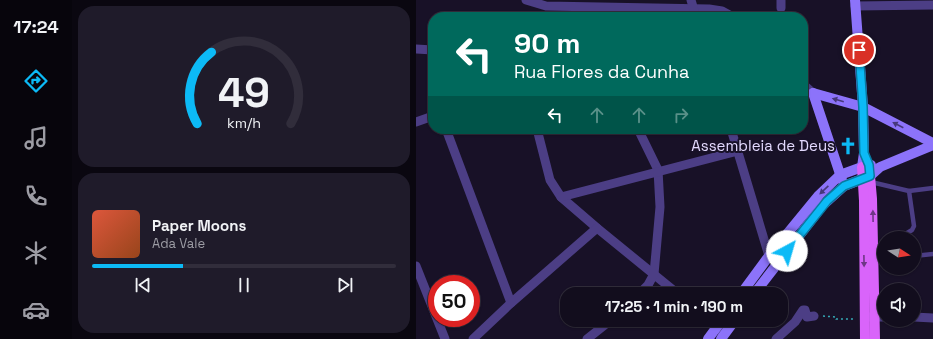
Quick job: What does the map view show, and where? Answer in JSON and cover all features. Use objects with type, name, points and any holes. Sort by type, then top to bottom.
[{"type":"main road","points":[[855,3],[863,107],[864,153],[877,231]]},
{"type":"main road","points":[[813,93],[863,107],[933,144]]},
{"type":"main road","points":[[813,93],[844,186]]},
{"type":"main road","points":[[748,287],[823,205],[844,186],[867,173],[933,144]]},
{"type":"main road","points":[[758,287],[774,259],[814,201],[840,175],[867,173]]},
{"type":"main road","points":[[867,173],[872,317],[875,339]]},
{"type":"main road","points":[[865,339],[872,317],[878,275]]},
{"type":"main road","points":[[708,339],[719,328]]},
{"type":"street","points":[[526,0],[546,6],[615,12],[693,8],[724,12]]},
{"type":"street","points":[[855,3],[933,5]]},
{"type":"street","points":[[416,49],[428,50]]},
{"type":"street","points":[[808,88],[813,93]]},
{"type":"street","points":[[416,122],[428,118]]},
{"type":"street","points":[[448,134],[511,302]]},
{"type":"street","points":[[538,134],[550,180],[561,196],[597,228],[670,287]]},
{"type":"street","points":[[640,134],[658,170],[660,207],[654,274],[646,287]]},
{"type":"street","points":[[733,134],[774,259]]},
{"type":"street","points":[[561,196],[658,170],[738,151]]},
{"type":"street","points":[[473,339],[511,302],[597,228]]},
{"type":"street","points":[[416,266],[420,288],[446,339]]},
{"type":"street","points":[[780,336],[795,322],[803,310],[805,310],[807,317],[814,316]]},
{"type":"street","points":[[921,317],[933,318]]},
{"type":"street","points":[[587,339],[602,327]]},
{"type":"lane","points":[[867,173],[909,191],[933,188]]},
{"type":"lane","points":[[909,191],[914,226],[910,231]]},
{"type":"lane","points":[[921,255],[933,254]]},
{"type":"path","points":[[814,316],[836,317],[836,319],[872,317]]},
{"type":"place","name":"Assembleia de Deus","points":[[848,146]]},
{"type":"route","points":[[787,251],[827,201],[844,186],[870,176],[869,165],[864,153],[863,107],[859,50]]}]
